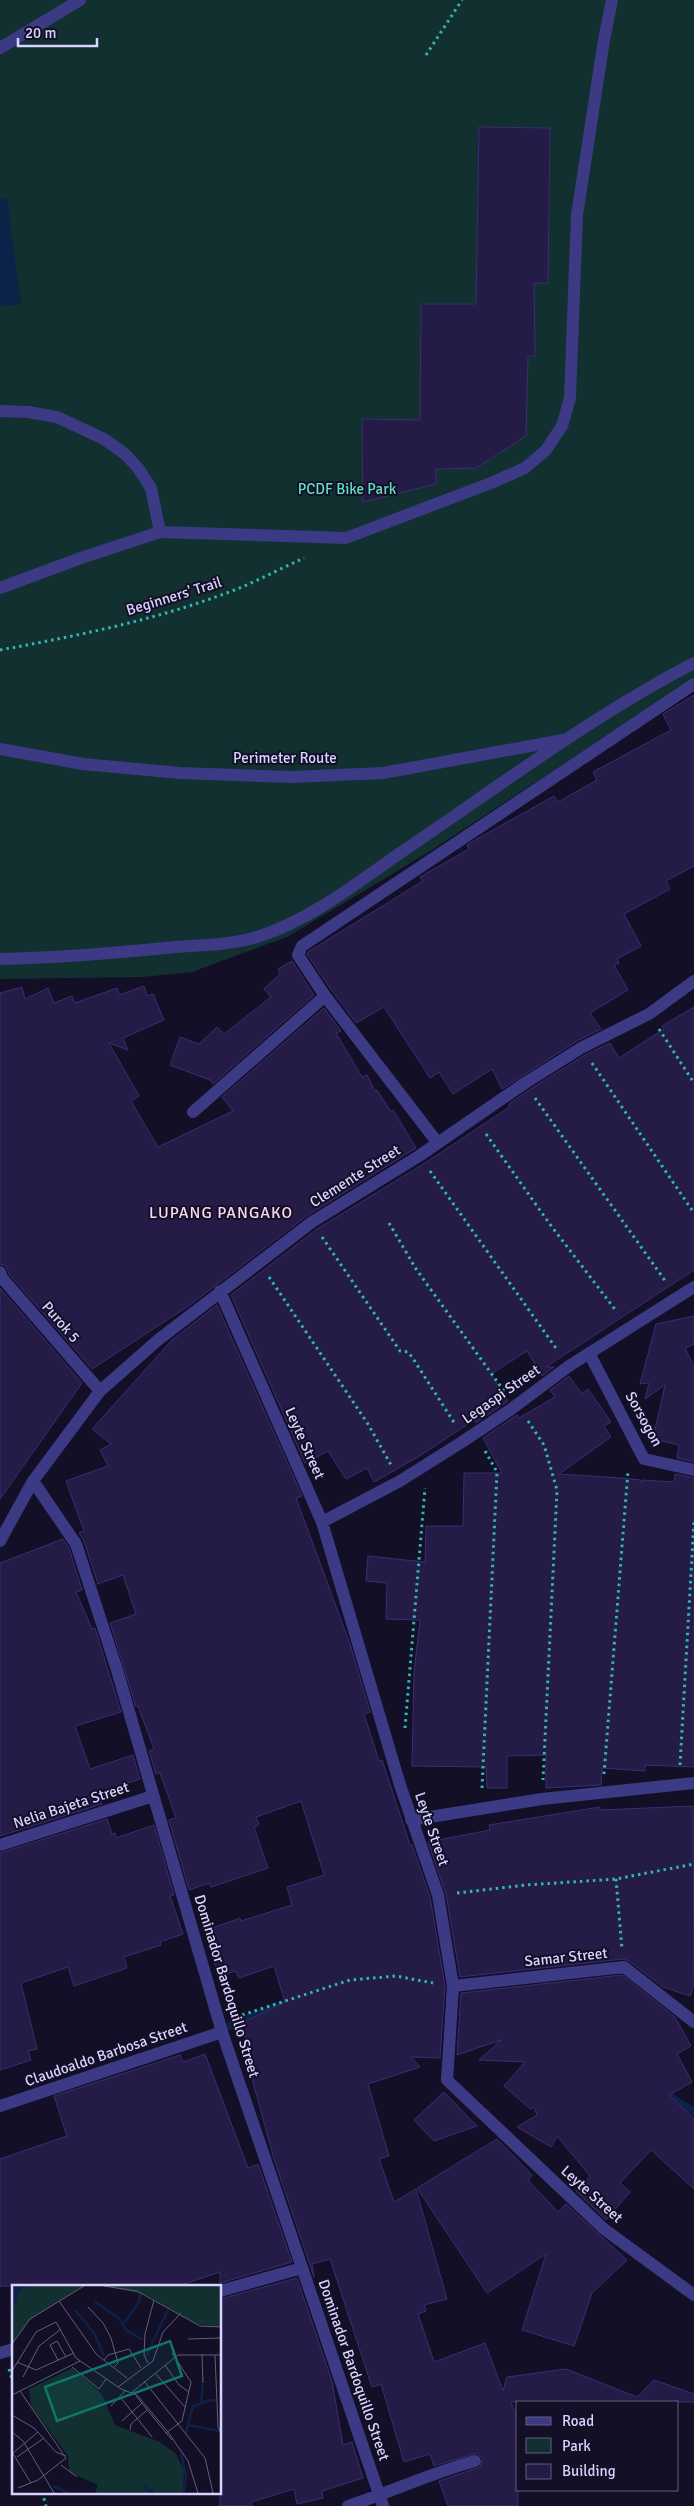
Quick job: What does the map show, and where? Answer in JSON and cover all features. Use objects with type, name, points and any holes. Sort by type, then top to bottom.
[{"type":"street","points":[[0,48],[80,0]]},
{"type":"street","points":[[0,588],[81,558],[160,532],[346,538],[492,483],[525,468],[546,450],[562,426],[570,398],[577,215],[612,0]]},
{"type":"street","points":[[0,410],[57,417],[104,438],[125,454],[138,468],[151,488],[160,532]]},
{"type":"street","points":[[0,959],[60,958],[223,943],[259,937],[301,918],[568,739],[661,680],[694,663]]},
{"type":"street","points":[[437,1142],[325,996],[298,954],[302,946],[694,684]]},
{"type":"street","name":"Perimeter Route","points":[[0,749],[93,764],[180,773],[292,777],[383,773],[568,739]]},
{"type":"street","name":"Clemente Street","points":[[0,1541],[33,1481],[100,1391],[158,1340],[312,1222],[419,1156],[525,1083],[581,1048],[650,1014],[694,981]]},
{"type":"street","points":[[193,1112],[325,996]]},
{"type":"street","name":"Purok 5","points":[[1,1276],[100,1391]]},
{"type":"street","name":"Legaspi Street","points":[[322,1522],[400,1481],[512,1408],[569,1366],[694,1287]]},
{"type":"street","name":"Leyte Street","points":[[220,1291],[322,1522],[411,1820],[438,1895],[453,1986],[447,2080],[604,2228],[694,2295]]},
{"type":"street","name":"Sorsogon","points":[[589,1353],[644,1459],[694,1470]]},
{"type":"street","name":"Dominador Bardoquillo Street","points":[[33,1481],[76,1544],[117,1670],[221,2028],[381,2501]]},
{"type":"street","points":[[411,1820],[481,1807],[602,1791],[694,1783]]},
{"type":"street","name":"Nelia Bajeta Street","points":[[0,1845],[153,1796]]},
{"type":"street","name":"Samar Street","points":[[453,1986],[624,1967],[694,2022]]},
{"type":"street","name":"Claudoaldo Barbosa Street","points":[[0,2106],[221,2028]]},
{"type":"street","points":[[221,2291],[302,2268]]},
{"type":"street","points":[[348,2506],[381,2501],[439,2471],[475,2462]]},
{"type":"path","points":[[426,56],[462,0]]},
{"type":"path","name":"Beginners' Trail","points":[[0,650],[58,640],[157,616],[242,587],[312,554]]},
{"type":"path","points":[[650,1014],[694,1083]]},
{"type":"path","points":[[581,1048],[694,1213]]},
{"type":"path","points":[[525,1083],[676,1297]]},
{"type":"path","points":[[475,1118],[549,1223],[629,1329]]},
{"type":"path","points":[[419,1156],[569,1366]]},
{"type":"path","points":[[312,1222],[400,1351],[408,1352],[412,1357],[463,1441],[484,1448],[497,1472],[481,1807]]},
{"type":"path","points":[[389,1223],[416,1269],[512,1408],[523,1412],[544,1445],[557,1490],[542,1799]]},
{"type":"path","points":[[259,1262],[368,1424],[400,1481]]},
{"type":"path","points":[[404,1737],[426,1464]]},
{"type":"path","points":[[602,1791],[628,1470]]},
{"type":"path","points":[[679,1784],[694,1521]]},
{"type":"path","points":[[438,1895],[526,1885],[616,1879],[694,1864]]},
{"type":"path","points":[[616,1879],[624,1967]]},
{"type":"path","points":[[221,2028],[262,2008],[350,1980],[396,1976],[453,1986]]},
{"type":"green space","name":"PCDF Bike Park","points":[[0,0],[694,0],[694,678],[432,850],[289,936],[192,972],[143,977],[0,979]]},
{"type":"water","points":[[7,198],[21,304],[0,306],[0,199]]},
{"type":"building","points":[[479,127],[550,128],[548,283],[534,283],[535,356],[528,356],[526,436],[476,468],[436,469],[436,484],[363,502],[362,419],[420,420],[421,304],[476,304]]},
{"type":"building","points":[[694,695],[694,866],[666,881],[670,889],[624,914],[641,946],[617,959],[619,963],[614,965],[628,990],[590,1013],[601,1029],[577,1041],[502,1089],[492,1069],[453,1094],[439,1072],[430,1078],[384,1007],[356,1023],[332,991],[307,954],[308,952],[423,881],[420,877],[469,849],[467,845],[477,839],[554,796],[558,802],[597,780],[593,772],[671,730],[663,714]]},
{"type":"building","points":[[292,961],[314,995],[213,1084],[210,1080],[170,1065],[180,1037],[199,1044],[217,1027],[224,1034],[271,997],[264,989],[280,974],[278,969]]},
{"type":"building","points":[[144,986],[147,996],[153,994],[164,1020],[123,1038],[128,1050],[109,1043],[139,1096],[131,1101],[158,1147],[233,1111],[222,1097],[324,1008],[341,1031],[336,1033],[362,1077],[367,1075],[375,1091],[377,1090],[391,1112],[393,1110],[416,1148],[308,1215],[190,1305],[92,1369],[9,1274],[6,1266],[0,1264],[0,993],[22,987],[25,999],[48,988],[54,1003],[72,996],[75,1003],[117,988],[119,995]]},
{"type":"building","points":[[694,1007],[694,1270],[546,1367],[554,1367],[542,1376],[527,1351],[491,1374],[508,1401],[476,1423],[474,1420],[418,1457],[374,1482],[367,1468],[346,1479],[328,1451],[305,1463],[231,1295],[317,1229],[425,1163],[508,1108],[510,1103],[529,1090],[585,1055],[610,1043],[619,1058],[664,1029],[662,1026]]},
{"type":"building","points":[[0,1288],[82,1383],[0,1499]]},
{"type":"building","points":[[217,1305],[302,1496],[296,1498],[351,1647],[370,1712],[364,1714],[379,1761],[382,1760],[410,1845],[412,1845],[430,1897],[445,1986],[440,2058],[411,2057],[420,2067],[368,2084],[389,2156],[379,2159],[394,2202],[416,2189],[447,2299],[424,2305],[426,2311],[418,2314],[434,2362],[485,2343],[503,2391],[507,2377],[566,2369],[637,2397],[654,2380],[694,2394],[694,2402],[511,2402],[516,2416],[516,2491],[518,2491],[518,2506],[448,2506],[439,2481],[480,2467],[483,2459],[477,2453],[434,2466],[430,2454],[404,2462],[381,2384],[372,2387],[330,2259],[312,2264],[314,2277],[274,2159],[243,2046],[248,2044],[238,2025],[285,2002],[274,1966],[239,1978],[236,1971],[219,1976],[204,1931],[240,1918],[241,1921],[292,1905],[287,1887],[324,1875],[301,1801],[256,1817],[259,1825],[254,1827],[268,1868],[211,1887],[209,1883],[189,1890],[169,1820],[176,1818],[160,1773],[156,1774],[149,1751],[154,1749],[138,1706],[136,1707],[110,1623],[136,1614],[123,1575],[98,1584],[84,1541],[79,1533],[84,1531],[66,1481],[108,1466],[100,1450],[111,1444],[92,1429],[172,1340]]},
{"type":"building","points":[[694,1316],[694,1344],[685,1348],[694,1366],[694,1462],[677,1458],[679,1445],[653,1439],[665,1385],[645,1399],[649,1383],[640,1384],[656,1324]]},
{"type":"building","points":[[569,1376],[582,1394],[588,1389],[611,1422],[604,1426],[611,1437],[559,1474],[622,1478],[640,1480],[642,1483],[642,1480],[674,1482],[675,1474],[694,1478],[694,1767],[645,1765],[645,1771],[602,1768],[601,1785],[546,1788],[546,1755],[507,1756],[507,1788],[487,1788],[486,1767],[412,1766],[414,1672],[420,1620],[386,1619],[387,1583],[366,1581],[368,1556],[425,1562],[426,1526],[463,1526],[464,1473],[502,1473],[483,1438],[517,1415],[519,1418],[555,1397],[550,1390]]},
{"type":"building","points":[[63,1539],[69,1548],[82,1590],[76,1592],[92,1629],[95,1628],[121,1712],[75,1726],[90,1769],[133,1755],[140,1779],[98,1793],[102,1804],[0,1836],[0,1563]]},
{"type":"building","points":[[693,1806],[694,1984],[690,1996],[663,1987],[629,1961],[623,1959],[460,1977],[446,1894],[428,1842],[490,1830],[489,1825],[600,1807],[600,1810]]},
{"type":"building","points":[[107,1819],[112,1834],[115,1833],[116,1838],[154,1825],[174,1895],[170,1896],[183,1934],[160,1942],[161,1945],[124,1957],[127,1968],[74,1986],[68,1967],[21,1983],[37,2049],[28,2051],[31,2060],[0,2070],[0,1853]]},
{"type":"building","points":[[622,1975],[675,2017],[691,2046],[677,2054],[692,2082],[669,2095],[694,2119],[694,2189],[651,2150],[620,2183],[630,2192],[606,2220],[576,2191],[590,2176],[557,2136],[551,2147],[517,2127],[537,2115],[534,2107],[530,2109],[504,2086],[525,2062],[479,2060],[501,2040],[457,2055],[461,1993]]},
{"type":"building","points":[[205,2054],[248,2168],[258,2164],[292,2262],[220,2283],[220,2272],[181,2285],[0,2286],[0,2159],[67,2136],[54,2096],[180,2055],[183,2062]]},
{"type":"building","points":[[444,2092],[477,2126],[434,2141],[414,2120]]},
{"type":"building","points":[[497,2139],[532,2175],[528,2180],[558,2212],[566,2204],[627,2260],[592,2293],[574,2346],[522,2330],[546,2254],[487,2293],[417,2188]]},
{"type":"building","points":[[297,2278],[332,2381],[343,2445],[352,2442],[363,2478],[322,2491],[323,2498],[297,2504],[294,2489],[251,2502],[252,2506],[220,2506],[221,2299]]},
{"type":"waterway","points":[[229,2026],[281,2005]]},
{"type":"waterway","points":[[663,2087],[672,2098],[694,2112]]},
{"type":"district","name":"LUPANG PANGAKO","points":[[221,1213]]}]
